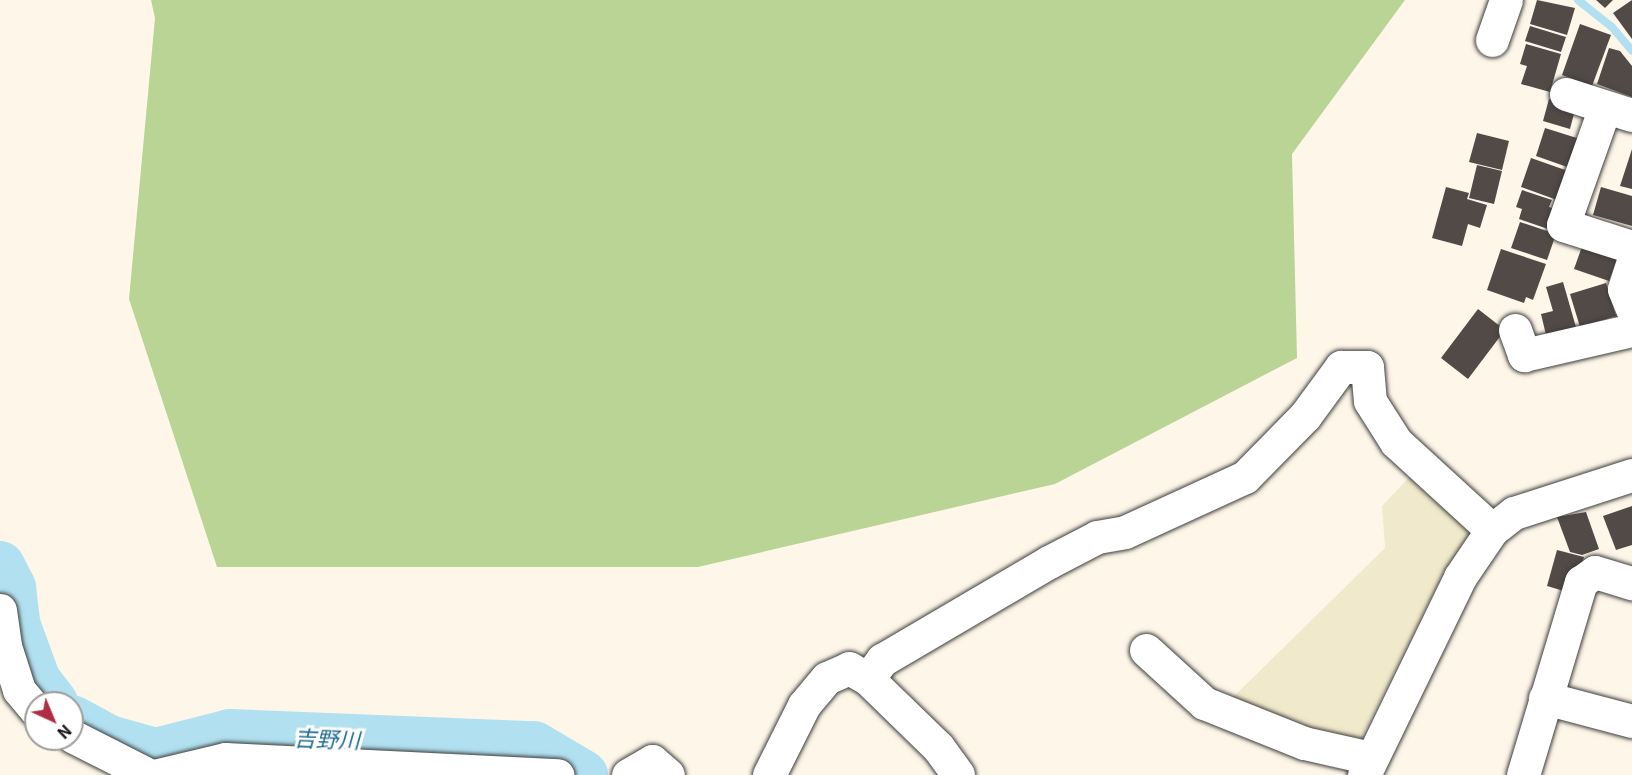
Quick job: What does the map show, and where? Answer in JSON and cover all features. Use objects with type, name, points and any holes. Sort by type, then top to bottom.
[{"type":"street","points":[[1492,40],[1506,0]]},
{"type":"street","points":[[1566,94],[1618,111],[1563,225],[1632,247]]},
{"type":"street","points":[[1632,264],[1624,289],[1632,309]]},
{"type":"street","points":[[1515,330],[1524,355],[1632,330]]},
{"type":"street","points":[[868,679],[882,660],[1049,562],[1097,537],[1125,532],[1245,477],[1305,416],[1341,367],[1367,367],[1370,401],[1396,442],[1492,530]]},
{"type":"street","points":[[1146,650],[1204,703],[1367,766],[1460,577],[1492,530],[1514,513],[1632,475]]},
{"type":"street","points":[[1522,775],[1581,582],[1595,572],[1632,583]]},
{"type":"street","points":[[0,610],[5,646],[19,690],[24,696]]},
{"type":"street","points":[[769,775],[804,705],[827,678],[849,668],[868,679],[938,747],[958,775]]},
{"type":"street","points":[[1545,698],[1632,721]]},
{"type":"street","points":[[84,742],[149,775]]},
{"type":"street","points":[[158,775],[225,759],[558,775]]},
{"type":"street","points":[[628,775],[651,760],[668,775]]},
{"type":"shaded area","points":[[1412,474],[1478,532],[1442,576],[1358,744],[1228,702],[1385,548],[1382,506]]},
{"type":"green space","points":[[151,0],[1405,0],[1292,154],[1297,358],[1055,484],[698,567],[217,567],[129,299],[155,18]]},
{"type":"building","points":[[1537,0],[1575,8],[1567,35],[1530,24]]},
{"type":"building","points":[[1596,0],[1613,0],[1605,8]]},
{"type":"building","points":[[1632,0],[1632,39],[1613,13]]},
{"type":"building","points":[[1580,24],[1611,35],[1592,86],[1562,75]]},
{"type":"building","points":[[1530,26],[1566,37],[1561,52],[1525,41]]},
{"type":"building","points":[[1526,44],[1561,54],[1550,92],[1521,84],[1527,66],[1520,64]]},
{"type":"building","points":[[1609,48],[1620,51],[1632,66],[1632,97],[1597,84]]},
{"type":"building","points":[[1549,99],[1576,106],[1570,129],[1543,121]]},
{"type":"building","points":[[1545,128],[1580,139],[1570,168],[1536,156]]},
{"type":"building","points":[[1477,133],[1509,141],[1502,170],[1469,162]]},
{"type":"building","points":[[1632,149],[1632,189],[1620,186]]},
{"type":"building","points":[[1531,158],[1568,171],[1557,200],[1521,187]]},
{"type":"building","points":[[1477,165],[1502,171],[1494,204],[1469,198]]},
{"type":"building","points":[[1446,187],[1469,193],[1467,199],[1487,205],[1480,228],[1468,224],[1462,246],[1432,238]]},
{"type":"building","points":[[1601,187],[1632,196],[1632,226],[1593,215]]},
{"type":"building","points":[[1522,190],[1552,200],[1549,207],[1555,209],[1548,229],[1519,219],[1522,209],[1516,207]]},
{"type":"building","points":[[1520,222],[1556,234],[1547,260],[1511,248]]},
{"type":"building","points":[[1584,241],[1619,253],[1609,281],[1574,269]]},
{"type":"building","points":[[1501,249],[1546,264],[1533,300],[1526,297],[1524,303],[1487,290]]},
{"type":"building","points":[[1563,282],[1578,334],[1546,335],[1541,314],[1553,311],[1546,287]]},
{"type":"building","points":[[1606,283],[1616,316],[1580,327],[1570,294]]},
{"type":"building","points":[[1478,309],[1505,330],[1468,379],[1441,358]]},
{"type":"building","points":[[1632,506],[1632,545],[1616,550],[1603,516]]},
{"type":"building","points":[[1586,512],[1599,549],[1582,555],[1570,552],[1557,517]]},
{"type":"building","points":[[1557,550],[1584,557],[1574,594],[1547,586]]},
{"type":"waterway","points":[[1578,0],[1612,27],[1632,51]]},
{"type":"waterway","name":"吉野川","points":[[0,566],[11,588],[16,626],[36,681],[44,691]]},
{"type":"waterway","name":"吉野川","points":[[84,726],[109,740],[156,753],[230,734],[534,746],[583,775]]}]
